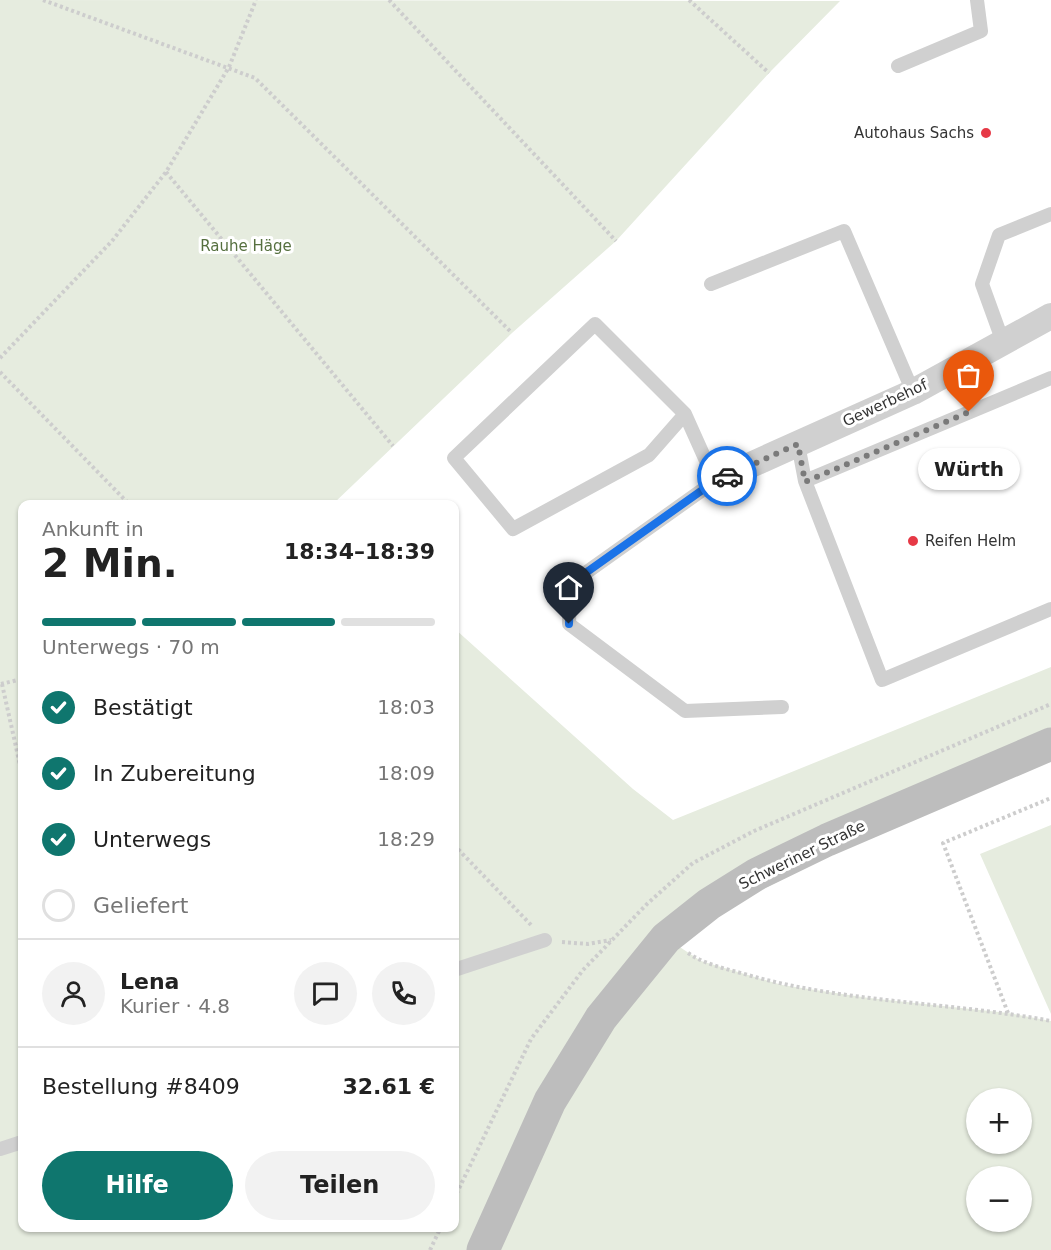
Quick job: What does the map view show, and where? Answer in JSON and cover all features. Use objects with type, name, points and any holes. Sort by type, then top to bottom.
[{"type":"main road","name":"Schweriner Straße","points":[[483,1250],[550,1101],[601,1018],[666,938],[709,904],[757,874],[827,840],[1051,744]]},
{"type":"street","name":"Gewerbehof","points":[[715,481],[913,392],[1051,316]]},
{"type":"lane","points":[[898,66],[981,31],[977,0]]},
{"type":"lane","points":[[1003,342],[982,284],[999,235],[1051,214]]},
{"type":"lane","points":[[711,284],[844,231],[913,392]]},
{"type":"lane","points":[[685,414],[649,455],[513,529],[454,458],[595,324],[685,414],[715,481],[570,584],[569,624],[685,711],[782,707]]},
{"type":"lane","points":[[805,482],[1051,378]]},
{"type":"lane","points":[[798,444],[805,482],[882,680],[1051,609]]},
{"type":"lane","points":[[459,968],[545,940]]},
{"type":"lane","points":[[0,1149],[18,1143]]},
{"type":"path","points":[[43,0],[255,78],[512,333]]},
{"type":"path","points":[[0,358],[112,241],[166,172],[229,68],[256,0]]},
{"type":"path","points":[[389,0],[616,241]]},
{"type":"path","points":[[689,0],[768,74]]},
{"type":"path","points":[[166,172],[393,446]]},
{"type":"path","points":[[0,372],[125,500]]},
{"type":"path","points":[[18,680],[1,684],[18,757]]},
{"type":"path","points":[[1008,1013],[943,843],[1051,798]]},
{"type":"path","points":[[459,850],[545,940],[588,944],[611,940]]},
{"type":"path","points":[[666,938],[701,961],[782,985],[869,998],[1008,1013],[1051,1021]]},
{"type":"path","points":[[430,1250],[439,1232]]},
{"type":"green space","name":"Rauhe Häge","points":[[0,0],[840,1],[769,73],[616,241],[512,333],[337,500],[18,500],[18,1232],[459,1232],[459,633],[633,789],[673,820],[1051,667],[1051,744],[666,938],[701,961],[782,985],[869,998],[1008,1013],[1051,1021],[1051,1250],[0,1250]]},
{"type":"green space","points":[[1051,825],[1051,1014],[980,854]]},
{"type":"way so far","points":[[727,476],[798,444],[805,482],[969,412]]},
{"type":"place","name":"Autohaus Sachs","points":[[986,133]]},
{"type":"place","name":"Würth","points":[[969,412]]},
{"type":"place","name":"Reifen Helm","points":[[913,541]]},
{"type":"route","points":[[569,624],[570,584],[715,481],[727,476]]}]
